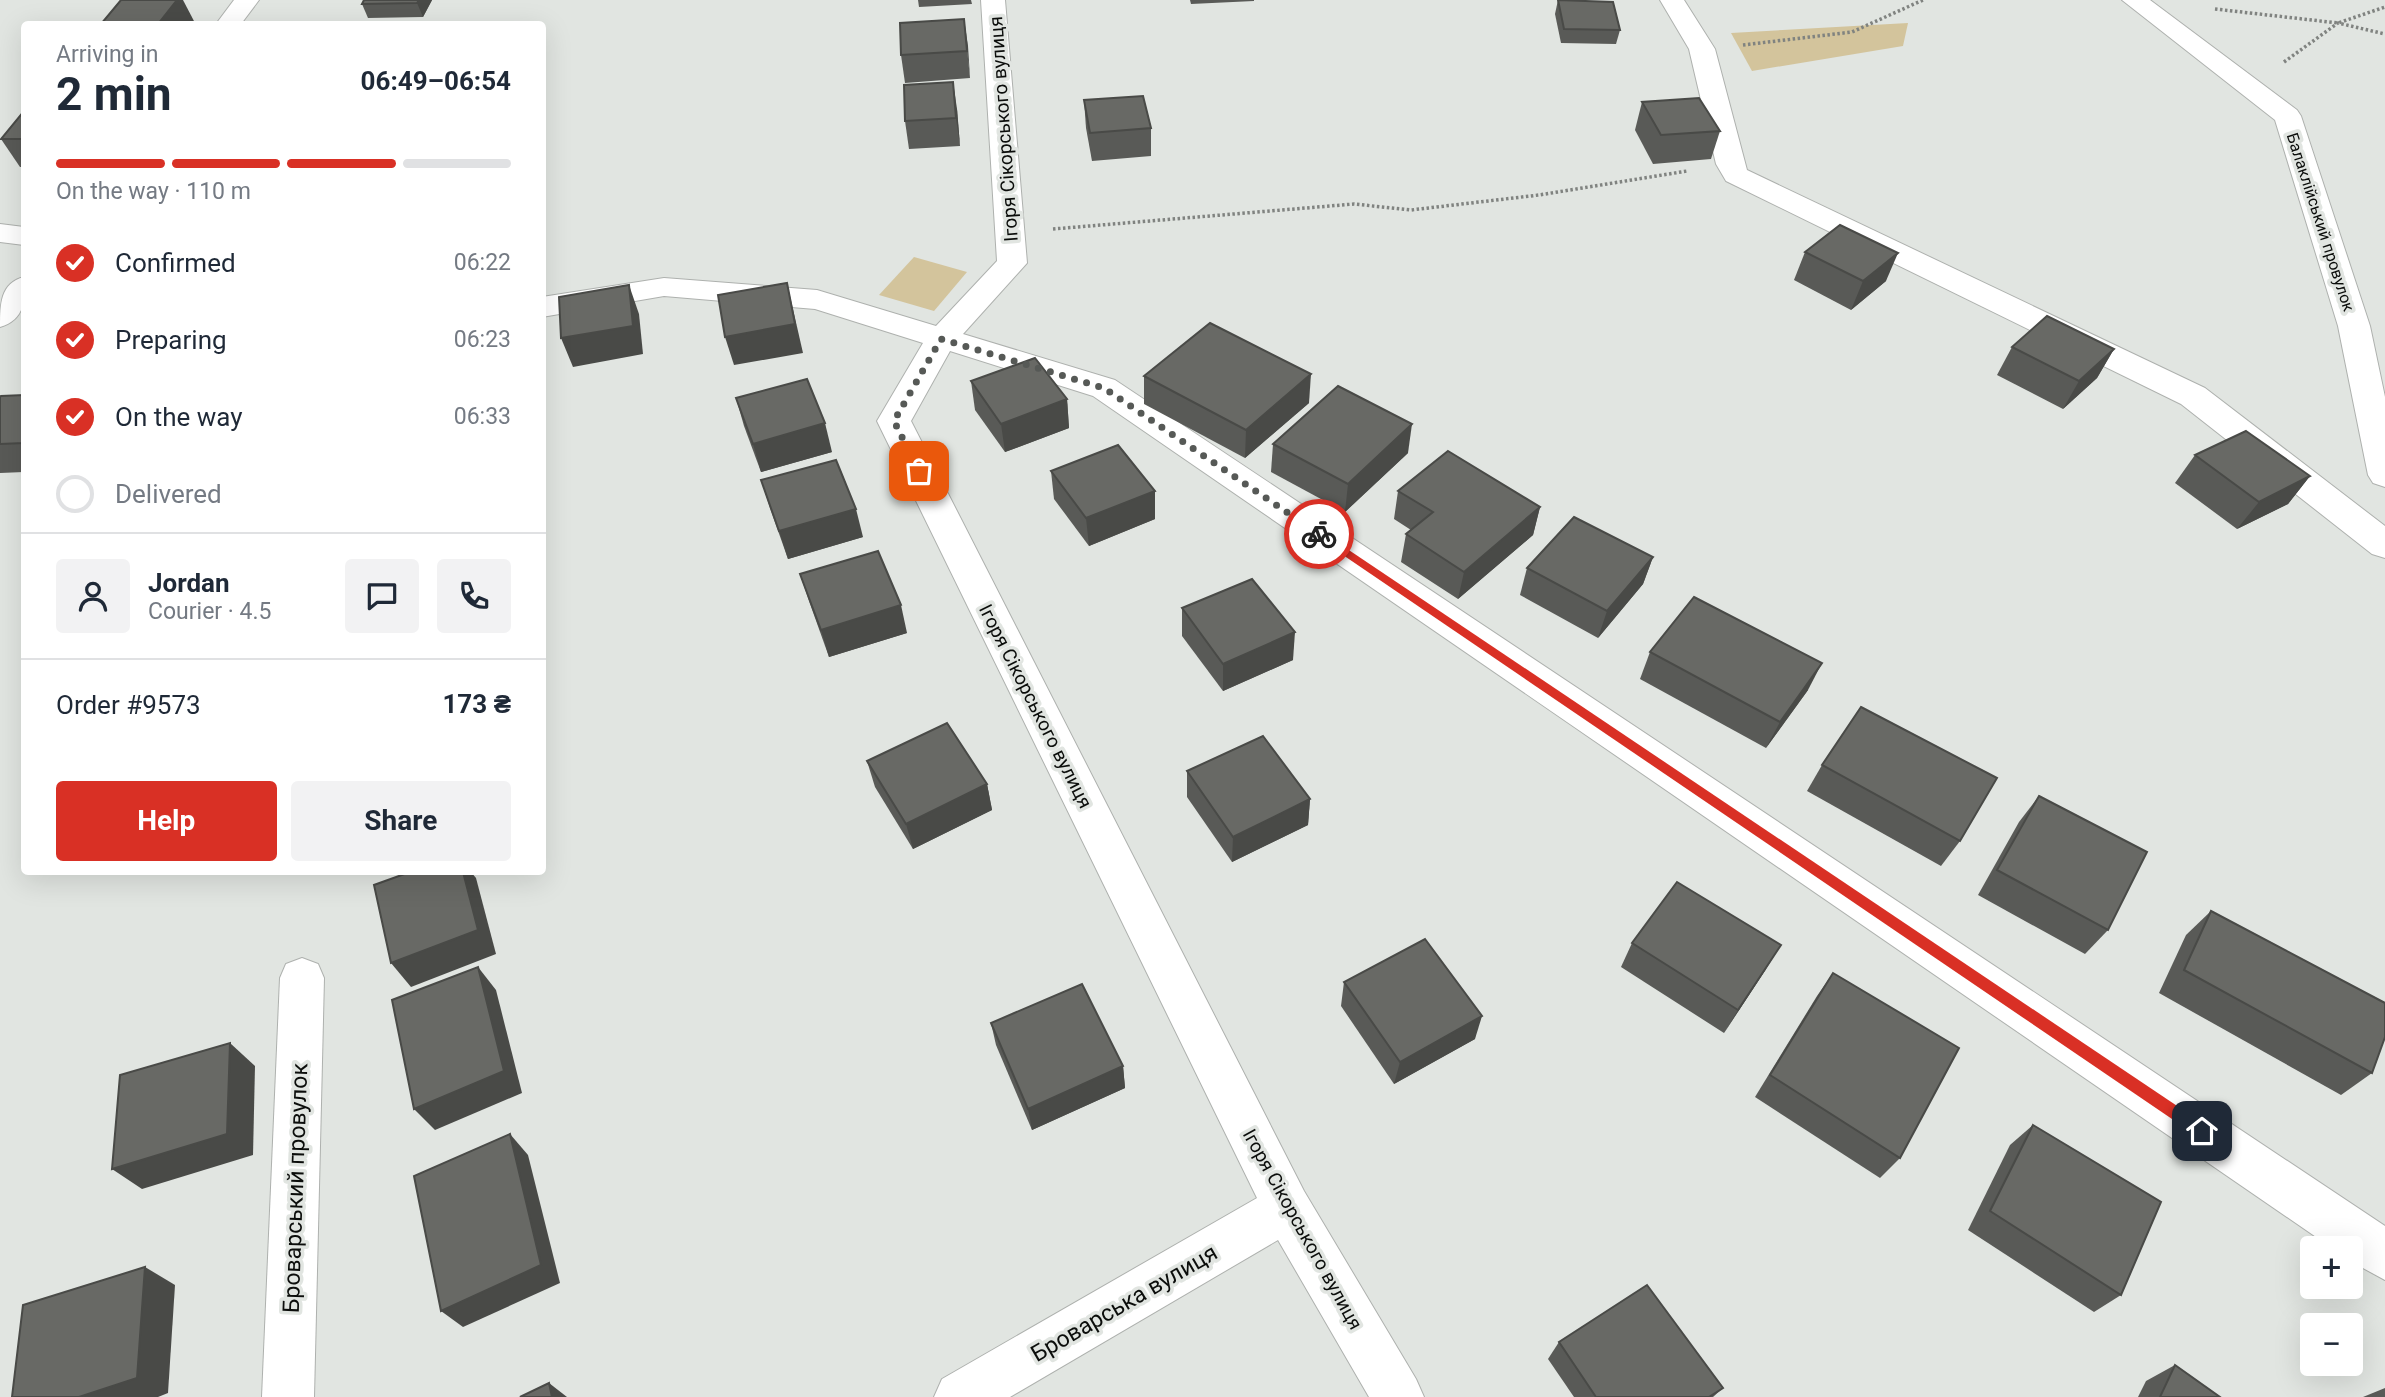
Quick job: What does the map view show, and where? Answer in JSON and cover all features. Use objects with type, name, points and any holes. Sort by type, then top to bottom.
[{"type":"street","points":[[230,21],[247,0]]},
{"type":"street","name":"Ігоря Сікорського вулиця","points":[[993,0],[1013,263],[941,339],[894,421],[1287,1208],[1398,1397]]},
{"type":"street","points":[[1672,0],[1702,49],[1733,170],[2193,396],[2385,545]]},
{"type":"street","name":"Балаклійський провулок","points":[[2134,0],[2287,116],[2354,326],[2385,475]]},
{"type":"street","points":[[0,233],[21,236]]},
{"type":"street","points":[[546,306],[664,287],[817,300],[1104,388],[2385,1255]]},
{"type":"street","points":[[0,317],[21,290]]},
{"type":"street","points":[[0,317],[21,318]]},
{"type":"street","name":"Броварський провулок","points":[[288,1397],[302,978]]},
{"type":"street","name":"Броварська вулиця","points":[[960,1397],[1287,1208]]},
{"type":"path","points":[[1702,49],[1852,32],[1923,0]]},
{"type":"path","points":[[2134,0],[2338,23],[2385,34]]},
{"type":"path","points":[[2249,88],[2338,23],[2385,7]]},
{"type":"path","points":[[1010,233],[1354,204],[1411,210],[1733,170]]},
{"type":"shaded area","points":[[1908,23],[1903,46],[1752,71],[1731,33]]},
{"type":"shaded area","points":[[914,257],[967,272],[934,311],[879,295]]},
{"type":"building","points":[[121,0],[177,0],[160,21],[104,21]]},
{"type":"building","points":[[364,0],[419,0],[417,3],[362,4]]},
{"type":"building","points":[[1558,0],[1613,2],[1620,30],[1564,29]]},
{"type":"building","points":[[964,19],[967,51],[901,55],[900,23]]},
{"type":"building","points":[[953,82],[956,118],[905,121],[904,85]]},
{"type":"building","points":[[1143,96],[1151,128],[1090,133],[1084,100]]},
{"type":"building","points":[[1699,98],[1720,131],[1661,135],[1642,102]]},
{"type":"building","points":[[21,115],[21,139],[1,139]]},
{"type":"building","points":[[1840,225],[1898,253],[1863,281],[1805,252]]},
{"type":"building","points":[[787,283],[795,324],[725,337],[718,295]]},
{"type":"building","points":[[629,285],[633,326],[561,338],[559,297]]},
{"type":"building","points":[[2047,316],[2114,349],[2079,381],[2012,347]]},
{"type":"building","points":[[1210,323],[1311,374],[1246,430],[1144,376]]},
{"type":"building","points":[[1035,358],[1067,399],[1001,424],[971,381]]},
{"type":"building","points":[[807,379],[825,423],[753,444],[736,398]]},
{"type":"building","points":[[1338,386],[1412,424],[1348,484],[1273,444]]},
{"type":"building","points":[[21,395],[21,443],[0,444],[1,396]]},
{"type":"building","points":[[2246,431],[2310,476],[2259,502],[2195,455]]},
{"type":"building","points":[[1118,445],[1155,491],[1086,518],[1051,471]]},
{"type":"building","points":[[1448,451],[1540,507],[1464,572],[1406,534],[1433,512],[1398,491]]},
{"type":"building","points":[[836,460],[856,509],[779,531],[761,480]]},
{"type":"building","points":[[1574,517],[1653,557],[1607,611],[1527,568]]},
{"type":"building","points":[[878,551],[901,605],[821,630],[800,574]]},
{"type":"building","points":[[1252,579],[1295,632],[1223,664],[1182,608]]},
{"type":"building","points":[[1694,597],[1822,663],[1780,722],[1650,652]]},
{"type":"building","points":[[1861,707],[1997,778],[1960,841],[1822,765]]},
{"type":"building","points":[[947,723],[987,784],[906,824],[867,761]]},
{"type":"building","points":[[1263,736],[1310,799],[1233,837],[1187,771]]},
{"type":"building","points":[[2039,796],[2147,852],[2108,930],[1997,870]]},
{"type":"building","points":[[402,875],[464,875],[478,930],[391,963],[374,885]]},
{"type":"building","points":[[1677,882],[1781,945],[1738,1010],[1632,943]]},
{"type":"building","points":[[2211,911],[2385,1003],[2385,1037],[2372,1073],[2184,970]]},
{"type":"building","points":[[1425,939],[1482,1016],[1400,1062],[1344,982]]},
{"type":"building","points":[[478,967],[504,1071],[414,1109],[392,1000]]},
{"type":"building","points":[[1833,973],[1959,1048],[1900,1158],[1770,1075]]},
{"type":"building","points":[[1082,984],[1123,1066],[1028,1109],[991,1023]]},
{"type":"building","points":[[230,1043],[227,1134],[112,1169],[120,1075]]},
{"type":"building","points":[[2033,1125],[2161,1202],[2121,1295],[1990,1211]]},
{"type":"building","points":[[510,1134],[541,1265],[441,1311],[414,1176]]},
{"type":"building","points":[[145,1267],[137,1378],[79,1397],[12,1397],[23,1305]]},
{"type":"building","points":[[1647,1285],[1723,1388],[1709,1397],[1596,1397],[1559,1342]]},
{"type":"building","points":[[2175,1365],[2220,1397],[2160,1397]]},
{"type":"building","points":[[549,1383],[552,1397],[520,1397]]},
{"type":"way so far","points":[[919,471],[894,421],[941,339],[1104,388],[1319,534]]},
{"type":"route","points":[[1319,534],[2202,1131]]}]
